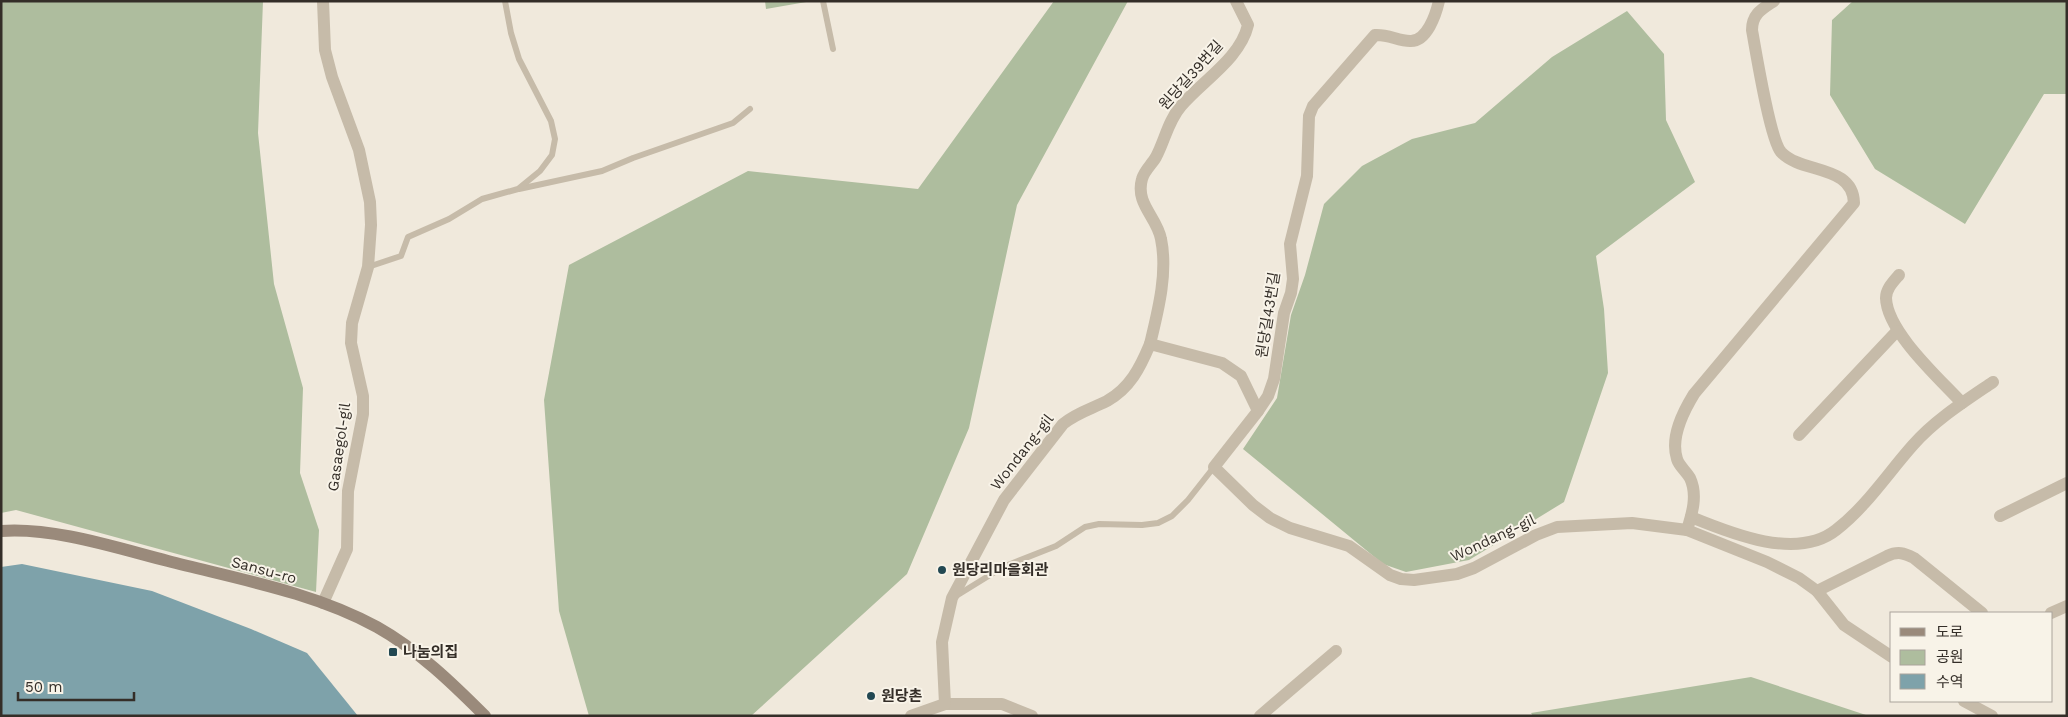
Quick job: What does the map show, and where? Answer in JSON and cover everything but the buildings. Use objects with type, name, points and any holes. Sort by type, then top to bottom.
[{"type":"main road","name":"Sansu-ro","points":[[1,531],[59,535],[323,603],[377,627],[404,644],[451,682],[485,716]]},
{"type":"street","name":"Gasaegol-gil","points":[[323,1],[325,50],[332,77],[359,150],[370,202],[368,267],[352,323],[351,343],[362,396],[363,414],[348,491],[347,549],[323,603]]},
{"type":"street","name":"원당길39번길","points":[[1150,344],[1158,309],[1163,256],[1161,237],[1143,204],[1140,190],[1142,178],[1157,155],[1169,122],[1180,107],[1236,50],[1246,35],[1248,26],[1236,1]]},
{"type":"street","name":"원당길43번길","points":[[1258,411],[1268,396],[1274,380],[1284,313],[1291,293],[1293,279],[1290,244],[1307,176],[1309,116],[1313,106],[1375,35],[1384,34],[1409,41],[1418,40],[1425,32],[1439,1]]},
{"type":"street","points":[[1687,530],[1691,517],[1694,488],[1690,478],[1677,460],[1675,447],[1679,422],[1686,407],[1694,394],[1854,203],[1854,194],[1841,178],[1790,160],[1776,144],[1752,30],[1752,20],[1757,13],[1774,1]]},
{"type":"street","points":[[1899,275],[1889,286],[1886,297],[1897,331],[1962,404]]},
{"type":"street","points":[[1799,435],[1897,331]]},
{"type":"street","points":[[1150,344],[1222,363],[1241,376],[1258,411],[1214,467]]},
{"type":"street","name":"Wondang-gil","points":[[946,704],[942,642],[952,598],[1004,500],[1045,447],[1073,415],[1120,393],[1130,382],[1150,344]]},
{"type":"street","points":[[1691,517],[1732,534],[1772,542],[1803,542],[1821,538],[1835,532],[1848,520],[1914,444],[1934,425],[1993,382]]},
{"type":"street","name":"Wondang-gil","points":[[1214,467],[1253,505],[1270,518],[1290,528],[1349,546],[1390,575],[1401,579],[1414,580],[1457,574],[1474,568],[1536,535],[1557,528],[1632,523],[1687,530],[1767,562],[1799,578],[1817,592],[1844,624],[1890,656]]},
{"type":"street","points":[[2000,516],[2067,483]]},
{"type":"street","points":[[1817,592],[1896,552],[1904,553],[1914,558],[1981,612]]},
{"type":"street","points":[[2053,612],[2067,606]]},
{"type":"street","points":[[1260,716],[1336,651]]},
{"type":"street","points":[[1966,702],[1992,716]]},
{"type":"street","points":[[911,716],[946,704],[1002,704],[1032,716]]},
{"type":"lane","points":[[506,1],[511,33],[519,59],[551,120],[555,138],[552,155],[540,171],[518,189]]},
{"type":"lane","points":[[823,1],[832,49]]},
{"type":"lane","points":[[368,267],[402,256],[408,237],[449,219],[482,199],[518,189],[602,171],[632,158],[733,123],[750,109]]},
{"type":"lane","points":[[952,598],[1003,568],[1056,546],[1085,527],[1099,524],[1142,525],[1158,523],[1172,516],[1188,500],[1214,467]]},
{"type":"green space","points":[[1,1],[263,1],[258,133],[274,284],[303,388],[300,473],[319,530],[316,592],[16,510],[1,513]]},
{"type":"green space","points":[[765,1],[812,1],[766,9]]},
{"type":"green space","points":[[1054,1],[1128,1],[1017,205],[969,428],[907,574],[751,716],[589,716],[559,611],[544,400],[569,265],[748,171],[918,189]]},
{"type":"green space","points":[[1853,1],[2067,1],[2067,94],[2044,94],[1965,224],[1875,169],[1830,95],[1832,20]]},
{"type":"green space","points":[[1627,11],[1664,54],[1666,120],[1695,182],[1596,256],[1604,309],[1608,373],[1564,502],[1469,560],[1406,572],[1383,564],[1243,449],[1277,398],[1291,315],[1305,275],[1324,204],[1362,166],[1412,139],[1475,123],[1552,57]]},
{"type":"green space","points":[[1751,677],[1869,716],[1533,716],[1531,713]]},
{"type":"water","points":[[22,564],[152,591],[307,653],[358,716],[1,716],[1,567]]},
{"type":"place","name":"원당리마을회관","points":[[942,570]]},
{"type":"place","name":"나눔의집","points":[[393,652]]},
{"type":"place","name":"원당촌","points":[[871,696]]}]
